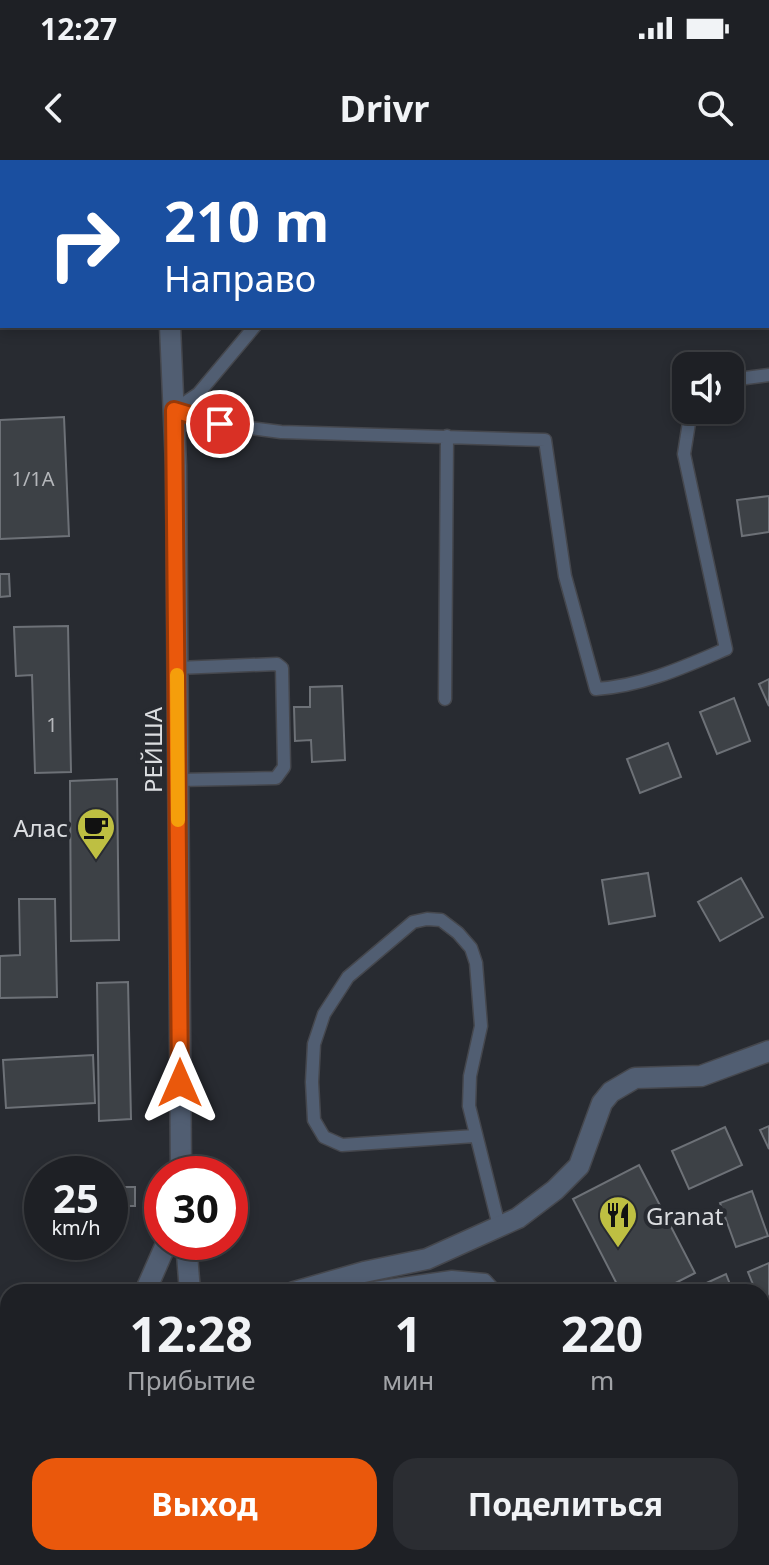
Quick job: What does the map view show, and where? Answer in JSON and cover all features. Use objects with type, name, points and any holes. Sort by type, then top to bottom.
[{"type":"street","name":"РЕЙША","points":[[170,328],[174,410],[181,1156]]},
{"type":"street","points":[[322,1284],[427,1259],[518,1218],[555,1190],[579,1166],[602,1103],[611,1092],[635,1078],[701,1076],[769,1051]]},
{"type":"street","points":[[149,1284],[159,1260]]},
{"type":"street","points":[[187,1260],[189,1284]]},
{"type":"lane","points":[[174,410],[198,394],[253,328]]},
{"type":"lane","points":[[744,378],[769,375]]},
{"type":"lane","points":[[174,410],[220,424],[281,432],[545,440],[569,591],[596,689],[664,675],[726,649],[684,454],[689,424]]},
{"type":"lane","points":[[445,699],[447,436]]},
{"type":"lane","points":[[177,668],[277,664],[284,672],[284,767],[276,778],[178,780]]},
{"type":"lane","points":[[475,1136],[342,1145],[324,1137],[314,1120],[314,1044],[324,1014],[348,977],[413,922],[441,920],[471,948],[476,963],[481,1026],[470,1076],[469,1106],[499,1226]]},
{"type":"lane","points":[[403,1284],[452,1277],[485,1280],[489,1284]]},
{"type":"building","points":[[64,417],[69,536],[0,539],[0,420]]},
{"type":"building","points":[[769,496],[769,532],[742,536],[737,500]]},
{"type":"building","points":[[0,574],[9,574],[10,596],[0,597]]},
{"type":"building","points":[[68,626],[71,772],[35,773],[32,675],[16,676],[14,627]]},
{"type":"building","points":[[769,679],[769,706],[759,684]]},
{"type":"building","points":[[342,686],[345,760],[312,762],[311,740],[295,741],[294,707],[310,707],[310,687]]},
{"type":"building","points":[[734,698],[750,741],[717,754],[700,712]]},
{"type":"building","points":[[668,743],[681,777],[640,793],[627,759]]},
{"type":"building","points":[[117,779],[119,940],[71,941],[70,781]]},
{"type":"building","points":[[648,873],[655,916],[609,924],[602,880]]},
{"type":"building","points":[[741,878],[763,917],[720,941],[698,902]]},
{"type":"building","points":[[19,899],[55,899],[57,997],[0,998],[0,956],[20,955]]},
{"type":"building","points":[[128,982],[131,1119],[99,1121],[97,983]]},
{"type":"building","points":[[93,1055],[95,1103],[6,1108],[3,1060]]},
{"type":"building","points":[[769,1126],[769,1149],[760,1130]]},
{"type":"building","points":[[725,1127],[742,1165],[689,1189],[672,1151]]},
{"type":"building","points":[[639,1165],[695,1273],[674,1284],[617,1284],[573,1199]]},
{"type":"building","points":[[128,1187],[135,1187],[135,1206],[128,1206]]},
{"type":"building","points":[[752,1191],[768,1236],[736,1247],[720,1203]]},
{"type":"building","points":[[769,1263],[769,1284],[753,1284],[748,1272]]},
{"type":"building","points":[[726,1274],[730,1284],[704,1284]]},
{"type":"slow traffic","points":[[177,675],[178,820]]},
{"type":"place","name":"Алас","points":[[96,861]]},
{"type":"place","name":"Granat","points":[[618,1249]]},
{"type":"route","points":[[180,1083],[174,410],[220,424]]}]
